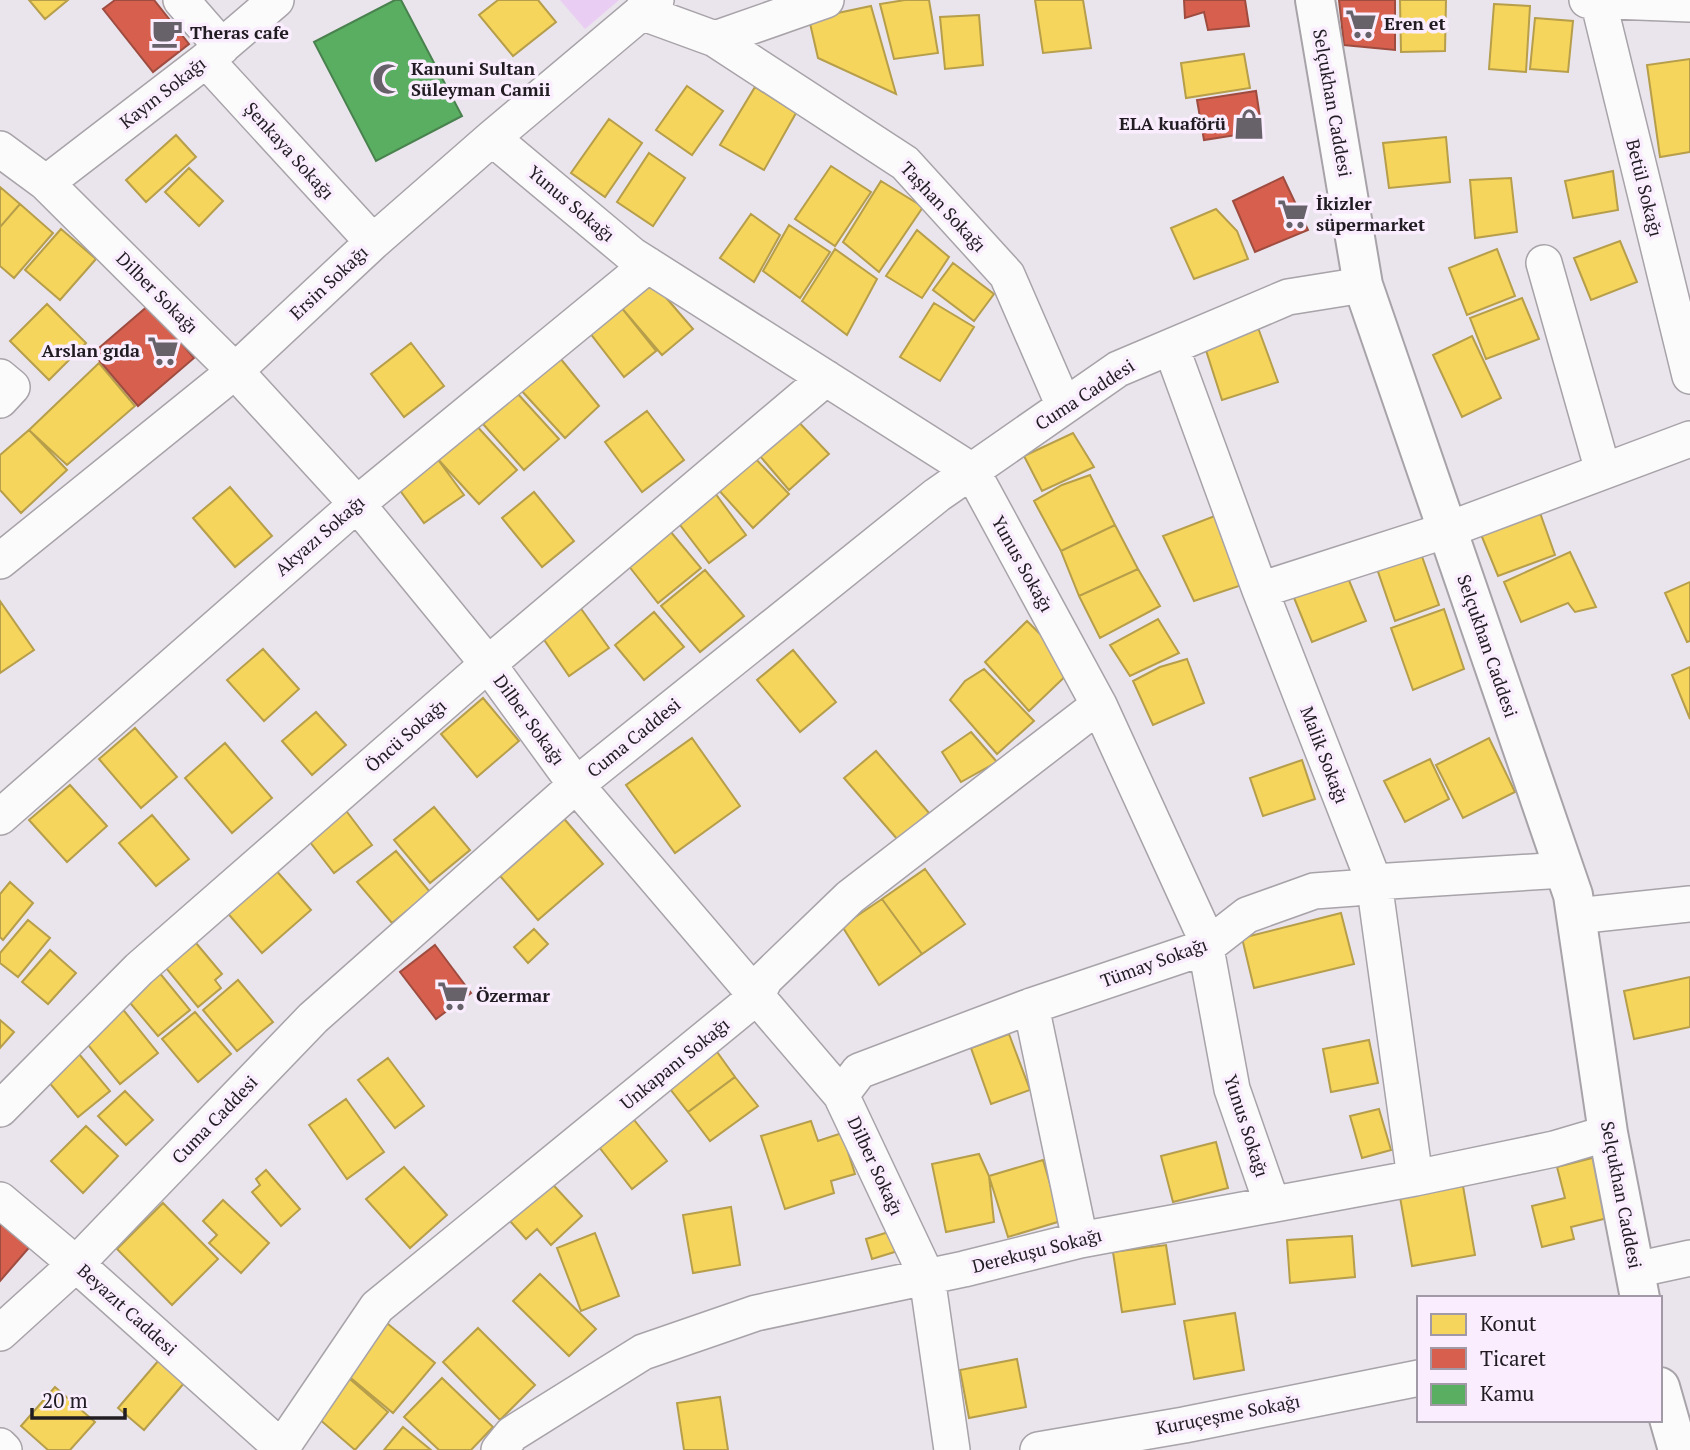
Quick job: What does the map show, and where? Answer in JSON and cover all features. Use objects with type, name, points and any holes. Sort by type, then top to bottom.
[{"type":"street","name":"Şenkaya Sokağı","points":[[181,0],[214,54],[373,242]]},
{"type":"street","name":"Kayın Sokağı","points":[[46,183],[214,54],[276,0]]},
{"type":"street","points":[[715,39],[826,0]]},
{"type":"street","name":"Selçukhan Caddesi","points":[[1315,0],[1363,285],[1573,895],[1608,1133],[1637,1284]]},
{"type":"street","points":[[1594,0],[1690,5]]},
{"type":"street","name":"Betül Sokağı","points":[[1594,0],[1690,376]]},
{"type":"street","name":"Taşhan Sokağı","points":[[648,6],[715,39],[905,163],[1007,275],[1064,407]]},
{"type":"street","name":"Ersin Sokağı","points":[[0,561],[235,371],[373,242],[648,6]]},
{"type":"street","name":"Yunus Sokağı","points":[[492,138],[648,265],[972,471],[1099,705],[1203,932],[1231,1089],[1272,1204]]},
{"type":"street","name":"Dilber Sokağı","points":[[0,149],[46,183],[235,371],[357,504],[488,664],[576,785],[841,1095],[927,1277],[952,1450]]},
{"type":"street","points":[[1544,263],[1603,471]]},
{"type":"street","name":"Akyazı Sokağı","points":[[0,817],[357,504],[648,265]]},
{"type":"street","name":"Cuma Caddesi","points":[[0,1333],[76,1264],[313,1018],[576,785],[937,495],[1118,369],[1288,297],[1363,285]]},
{"type":"street","name":"Malik Sokağı","points":[[1171,347],[1260,590],[1374,882],[1415,1178]]},
{"type":"street","points":[[0,377],[12,387],[0,400]]},
{"type":"street","name":"Öncü Sokağı","points":[[0,1109],[139,969],[488,664],[826,378]]},
{"type":"street","points":[[1260,590],[1447,530],[1690,439]]},
{"type":"street","name":"Unkapanı Sokağı","points":[[282,1449],[377,1307],[756,997],[765,979],[850,897],[1099,705]]},
{"type":"street","name":"Tümay Sokağı","points":[[841,1095],[859,1071],[1031,1006],[1206,947],[1247,915],[1314,891],[1355,888],[1374,882],[1564,870]]},
{"type":"street","points":[[1576,916],[1690,904]]},
{"type":"street","points":[[1031,1006],[1080,1240]]},
{"type":"street","name":"Derekuşu Sokağı","points":[[511,1445],[643,1352],[756,1313],[964,1269],[1080,1240],[1415,1178],[1554,1149],[1608,1133]]},
{"type":"street","name":"Beyazıt Caddesi","points":[[0,1200],[76,1264],[282,1449]]},
{"type":"street","points":[[1637,1284],[1690,1258]]},
{"type":"street","name":"Kuruçeşme Sokağı","points":[[1038,1450],[1184,1425],[1417,1378]]},
{"type":"street","points":[[1662,1394],[1678,1450]]},
{"type":"street","points":[[0,1446],[5,1450]]},
{"type":"shaded area","points":[[560,0],[619,0],[585,29]]},
{"type":"building: Konut","points":[[29,0],[68,0],[45,19]]},
{"type":"building: Konut","points":[[498,0],[538,0],[556,22],[513,56],[479,15]]},
{"type":"building: Konut","points":[[929,0],[938,53],[894,59],[880,4]]},
{"type":"building: Konut","points":[[1035,0],[1083,0],[1091,48],[1043,53]]},
{"type":"building: Konut","points":[[1400,0],[1446,0],[1445,51],[1401,52]]},
{"type":"building: Konut","points":[[1494,4],[1530,6],[1526,72],[1489,69]]},
{"type":"building: Konut","points":[[871,6],[896,94],[818,58],[809,19]]},
{"type":"building: Konut","points":[[979,15],[983,65],[945,69],[940,17]]},
{"type":"building: Konut","points":[[1535,18],[1573,21],[1568,72],[1530,69]]},
{"type":"building: Konut","points":[[1244,54],[1250,88],[1186,98],[1181,63]]},
{"type":"building: Konut","points":[[1690,59],[1690,152],[1660,157],[1647,65]]},
{"type":"building: Konut","points":[[687,86],[723,111],[692,155],[656,130]]},
{"type":"building: Konut","points":[[755,87],[796,113],[764,170],[720,145]]},
{"type":"building: Konut","points":[[609,119],[642,143],[605,197],[571,173]]},
{"type":"building: Konut","points":[[176,135],[196,157],[146,202],[126,180]]},
{"type":"building: Konut","points":[[1446,137],[1450,182],[1389,188],[1383,143]]},
{"type":"building: Konut","points":[[649,153],[685,178],[653,226],[617,202]]},
{"type":"building: Konut","points":[[831,166],[871,192],[835,246],[795,219]]},
{"type":"building: Konut","points":[[189,168],[223,201],[199,226],[165,192]]},
{"type":"building: Konut","points":[[1613,171],[1618,210],[1573,218],[1565,181]]},
{"type":"building: Konut","points":[[1511,178],[1517,232],[1475,238],[1470,180]]},
{"type":"building: Konut","points":[[881,181],[923,207],[879,272],[843,242]]},
{"type":"building: Konut","points":[[0,187],[20,204],[0,227]]},
{"type":"building: Konut","points":[[20,204],[53,233],[14,278],[0,266],[0,227]]},
{"type":"building: Konut","points":[[1216,209],[1237,231],[1248,259],[1194,279],[1171,228]]},
{"type":"building: Konut","points":[[751,214],[780,235],[754,282],[720,258]]},
{"type":"building: Konut","points":[[789,225],[830,252],[800,298],[763,271]]},
{"type":"building: Konut","points":[[61,229],[96,259],[60,300],[25,270]]},
{"type":"building: Konut","points":[[917,230],[949,257],[922,298],[886,276]]},
{"type":"building: Konut","points":[[1620,241],[1637,282],[1591,300],[1574,258]]},
{"type":"building: Konut","points":[[835,249],[877,279],[847,335],[802,301]]},
{"type":"building: Konut","points":[[1497,249],[1515,296],[1467,315],[1449,268]]},
{"type":"building: Konut","points":[[953,263],[994,294],[974,321],[933,290]]},
{"type":"building: Konut","points":[[650,279],[693,329],[662,355],[620,306]]},
{"type":"building: Konut","points":[[1522,298],[1539,339],[1486,359],[1470,318]]},
{"type":"building: Konut","points":[[934,303],[974,327],[940,381],[900,357]]},
{"type":"building: Konut","points":[[47,304],[86,343],[49,380],[10,341]]},
{"type":"building: Konut","points":[[620,306],[656,351],[624,377],[590,333]]},
{"type":"building: Konut","points":[[1257,325],[1278,382],[1222,400],[1204,344]]},
{"type":"building: Konut","points":[[1472,336],[1501,398],[1462,417],[1433,355]]},
{"type":"building: Konut","points":[[411,343],[444,386],[404,417],[371,374]]},
{"type":"building: Konut","points":[[560,358],[599,406],[565,438],[520,389]]},
{"type":"building: Konut","points":[[99,363],[135,406],[67,465],[29,430]]},
{"type":"building: Konut","points":[[517,393],[559,439],[524,470],[483,424]]},
{"type":"building: Konut","points":[[647,411],[684,460],[642,492],[605,442]]},
{"type":"building: Konut","points":[[792,415],[829,454],[789,490],[754,449]]},
{"type":"building: Konut","points":[[474,423],[517,470],[479,504],[436,457]]},
{"type":"building: Konut","points":[[29,430],[67,470],[21,513],[0,490],[0,455]]},
{"type":"building: Konut","points":[[1073,433],[1094,467],[1042,491],[1024,456]]},
{"type":"building: Konut","points":[[752,455],[789,494],[753,528],[716,487]]},
{"type":"building: Konut","points":[[436,457],[464,495],[424,523],[396,485]]},
{"type":"building: Konut","points":[[1090,475],[1115,525],[1061,551],[1034,501],[1062,485]]},
{"type":"building: Konut","points":[[230,487],[272,536],[235,567],[193,518]]},
{"type":"building: Konut","points":[[534,492],[574,541],[542,567],[502,518]]},
{"type":"building: Konut","points":[[715,493],[746,535],[709,563],[677,521]]},
{"type":"building: Konut","points":[[1539,510],[1555,555],[1498,576],[1480,532]]},
{"type":"building: Konut","points":[[1225,512],[1254,581],[1194,601],[1163,536]]},
{"type":"building: Konut","points":[[1115,525],[1138,569],[1079,596],[1061,551]]},
{"type":"building: Konut","points":[[670,531],[701,568],[658,603],[628,565]]},
{"type":"building: Konut","points":[[1418,545],[1439,605],[1395,621],[1374,560]]},
{"type":"building: Konut","points":[[1570,552],[1596,607],[1575,612],[1568,603],[1521,622],[1504,582]]},
{"type":"building: Konut","points":[[1343,566],[1366,621],[1312,642],[1290,588]]},
{"type":"building: Konut","points":[[1138,569],[1160,606],[1100,638],[1079,596]]},
{"type":"building: Konut","points":[[705,570],[744,616],[700,652],[661,606]]},
{"type":"building: Konut","points":[[1690,582],[1690,641],[1687,642],[1665,593]]},
{"type":"building: Konut","points":[[0,601],[34,650],[0,673]]},
{"type":"building: Konut","points":[[577,603],[609,648],[569,676],[538,631]]},
{"type":"building: Konut","points":[[1444,609],[1464,669],[1413,690],[1391,628]]},
{"type":"building: Konut","points":[[654,612],[684,647],[644,680],[615,645]]},
{"type":"building: Konut","points":[[1158,619],[1179,653],[1130,676],[1110,645]]},
{"type":"building: Konut","points":[[1027,621],[1074,668],[1029,711],[985,662]]},
{"type":"building: Konut","points":[[263,649],[299,689],[264,721],[227,680]]},
{"type":"building: Konut","points":[[793,650],[836,702],[800,732],[757,680]]},
{"type":"building: Konut","points":[[1187,659],[1204,703],[1153,725],[1133,681],[1160,667]]},
{"type":"building: Konut","points":[[1690,667],[1690,719],[1672,675]]},
{"type":"building: Konut","points":[[984,669],[1034,721],[997,754],[950,700],[965,681]]},
{"type":"building: Konut","points":[[483,698],[519,741],[477,777],[441,734]]},
{"type":"building: Konut","points":[[316,712],[346,745],[312,775],[282,741]]},
{"type":"building: Konut","points":[[135,728],[177,777],[141,808],[99,759]]},
{"type":"building: Konut","points":[[971,732],[997,762],[961,782],[942,752]]},
{"type":"building: Konut","points":[[692,738],[740,806],[675,853],[626,785]]},
{"type":"building: Konut","points":[[1489,738],[1515,792],[1463,818],[1436,765]]},
{"type":"building: Konut","points":[[225,743],[272,798],[232,833],[185,778]]},
{"type":"building: Konut","points":[[876,751],[929,813],[898,840],[844,778]]},
{"type":"building: Konut","points":[[1430,759],[1449,799],[1405,822],[1384,781]]},
{"type":"building: Konut","points":[[1302,760],[1315,799],[1263,816],[1250,778]]},
{"type":"building: Konut","points":[[70,785],[107,826],[67,862],[29,820]]},
{"type":"building: Konut","points":[[341,804],[372,845],[334,873],[303,833]]},
{"type":"building: Konut","points":[[434,807],[470,850],[430,883],[394,840]]},
{"type":"building: Konut","points":[[560,814],[603,864],[538,920],[495,870]]},
{"type":"building: Konut","points":[[152,815],[189,859],[156,886],[119,843]]},
{"type":"building: Konut","points":[[396,851],[430,892],[392,923],[357,882]]},
{"type":"building: Konut","points":[[274,868],[311,910],[262,953],[225,910]]},
{"type":"building: Konut","points":[[925,869],[965,924],[922,954],[882,899]]},
{"type":"building: Konut","points":[[10,882],[33,903],[3,940],[0,937],[0,894]]},
{"type":"building: Konut","points":[[882,899],[922,954],[879,985],[842,926]]},
{"type":"building: Konut","points":[[1341,913],[1354,964],[1254,988],[1242,938]]},
{"type":"building: Konut","points":[[28,920],[50,938],[18,977],[0,963],[0,953]]},
{"type":"building: Konut","points":[[534,929],[548,944],[528,963],[514,947]]},
{"type":"building: Konut","points":[[196,943],[222,974],[215,980],[221,988],[198,1007],[166,968]]},
{"type":"building: Konut","points":[[50,950],[76,973],[48,1004],[22,982]]},
{"type":"building: Konut","points":[[158,971],[190,1010],[158,1036],[126,998]]},
{"type":"building: Konut","points":[[1690,977],[1690,1027],[1634,1039],[1624,991]]},
{"type":"building: Konut","points":[[238,980],[273,1022],[237,1051],[203,1010]]},
{"type":"building: Konut","points":[[117,1002],[158,1053],[120,1084],[79,1034]]},
{"type":"building: Konut","points":[[195,1012],[231,1054],[198,1082],[162,1039]]},
{"type":"building: Konut","points":[[0,1020],[14,1032],[0,1048]]},
{"type":"building: Konut","points":[[1009,1034],[1030,1090],[991,1104],[971,1048]]},
{"type":"building: Konut","points":[[1369,1040],[1378,1083],[1331,1092],[1323,1049]]},
{"type":"building: Konut","points":[[74,1048],[110,1091],[78,1117],[42,1074]]},
{"type":"building: Konut","points":[[715,1049],[735,1077],[688,1112],[667,1085]]},
{"type":"building: Konut","points":[[388,1058],[424,1106],[395,1128],[358,1080]]},
{"type":"building: Konut","points":[[735,1077],[758,1106],[710,1141],[688,1112]]},
{"type":"building: Konut","points":[[125,1091],[153,1120],[126,1145],[98,1116]]},
{"type":"building: Konut","points":[[346,1099],[384,1152],[347,1179],[309,1125]]},
{"type":"building: Konut","points":[[1379,1109],[1391,1150],[1362,1158],[1350,1116]]},
{"type":"building: Konut","points":[[627,1111],[667,1161],[632,1189],[592,1138]]},
{"type":"building: Konut","points":[[811,1121],[818,1141],[842,1133],[855,1174],[831,1181],[834,1193],[785,1209],[761,1136]]},
{"type":"building: Konut","points":[[86,1126],[118,1156],[83,1193],[51,1161]]},
{"type":"building: Konut","points":[[1216,1142],[1228,1188],[1173,1202],[1161,1156]]},
{"type":"building: Konut","points":[[979,1154],[989,1176],[994,1222],[946,1232],[932,1164]]},
{"type":"building: Konut","points":[[1600,1156],[1616,1216],[1571,1227],[1574,1239],[1542,1247],[1532,1206],[1565,1198],[1557,1167]]},
{"type":"building: Konut","points":[[1043,1160],[1061,1221],[1008,1237],[989,1176]]},
{"type":"building: Konut","points":[[404,1167],[447,1215],[410,1248],[366,1199]]},
{"type":"building: Konut","points":[[266,1170],[300,1209],[281,1226],[252,1192],[260,1185],[256,1179]]},
{"type":"building: Konut","points":[[545,1176],[582,1216],[551,1245],[537,1229],[526,1239],[510,1221],[520,1212]]},
{"type":"building: Konut","points":[[1463,1186],[1475,1255],[1412,1266],[1400,1197]]},
{"type":"building: Konut","points":[[223,1200],[269,1243],[241,1273],[209,1243],[217,1235],[203,1221]]},
{"type":"building: Konut","points":[[163,1203],[218,1259],[172,1305],[117,1249]]},
{"type":"building: Konut","points":[[731,1207],[740,1265],[693,1273],[683,1215]]},
{"type":"building: Konut","points":[[895,1230],[901,1250],[872,1259],[866,1239]]},
{"type":"building: Konut","points":[[595,1233],[619,1296],[581,1311],[557,1248]]},
{"type":"building: Konut","points":[[1352,1236],[1355,1277],[1290,1283],[1287,1240]]},
{"type":"building: Konut","points":[[1166,1245],[1175,1304],[1122,1312],[1113,1252]]},
{"type":"building: Konut","points":[[540,1274],[596,1329],[569,1356],[513,1301]]},
{"type":"building: Konut","points":[[1235,1313],[1244,1370],[1194,1379],[1184,1321]]},
{"type":"building: Konut","points":[[382,1319],[435,1363],[393,1413],[340,1369]]},
{"type":"building: Konut","points":[[478,1328],[535,1385],[500,1420],[443,1362]]},
{"type":"building: Konut","points":[[1017,1359],[1026,1407],[969,1418],[960,1370]]},
{"type":"building: Konut","points":[[159,1360],[185,1382],[144,1430],[118,1408]]},
{"type":"building: Konut","points":[[344,1374],[388,1412],[355,1450],[311,1412]]},
{"type":"building: Konut","points":[[442,1378],[493,1427],[471,1450],[439,1450],[404,1417]]},
{"type":"building: Konut","points":[[55,1387],[95,1422],[70,1450],[48,1450],[21,1426]]},
{"type":"building: Konut","points":[[720,1397],[728,1450],[684,1450],[677,1403]]},
{"type":"building: Konut","points":[[403,1427],[431,1450],[384,1450]]},
{"type":"building: Ticaret","points":[[115,0],[154,0],[189,44],[153,72],[103,9]]},
{"type":"building: Ticaret","points":[[1184,0],[1245,0],[1249,26],[1208,30],[1204,12],[1185,18]]},
{"type":"building: Ticaret","points":[[1339,0],[1395,0],[1395,50],[1344,45]]},
{"type":"building: Ticaret","points":[[1256,91],[1262,131],[1204,140],[1197,100]]},
{"type":"building: Ticaret","points":[[1283,177],[1308,230],[1255,252],[1233,201]]},
{"type":"building: Ticaret","points":[[149,305],[194,358],[138,406],[93,353]]},
{"type":"building: Ticaret","points":[[435,945],[471,993],[436,1019],[400,972]]},
{"type":"building: Ticaret","points":[[6,1219],[33,1243],[0,1281],[0,1226]]},
{"type":"building: Kamu","name":"Kanuni Sultan Süleyman Camii","points":[[395,0],[401,0],[462,116],[376,161],[314,42]]},
{"type":"place","name":"Eren et","points":[[1361,24]]},
{"type":"place","name":"Theras cafe","points":[[167,33]]},
{"type":"place","name":"Kanuni Sultan Süleyman Camii","points":[[388,79]]},
{"type":"place","name":"ELA kuaförü","points":[[1249,124]]},
{"type":"place","name":"İkizler süpermarket","points":[[1293,214]]},
{"type":"place","name":"Arslan gıda","points":[[163,351]]},
{"type":"place","name":"Özermar","points":[[453,996]]}]
